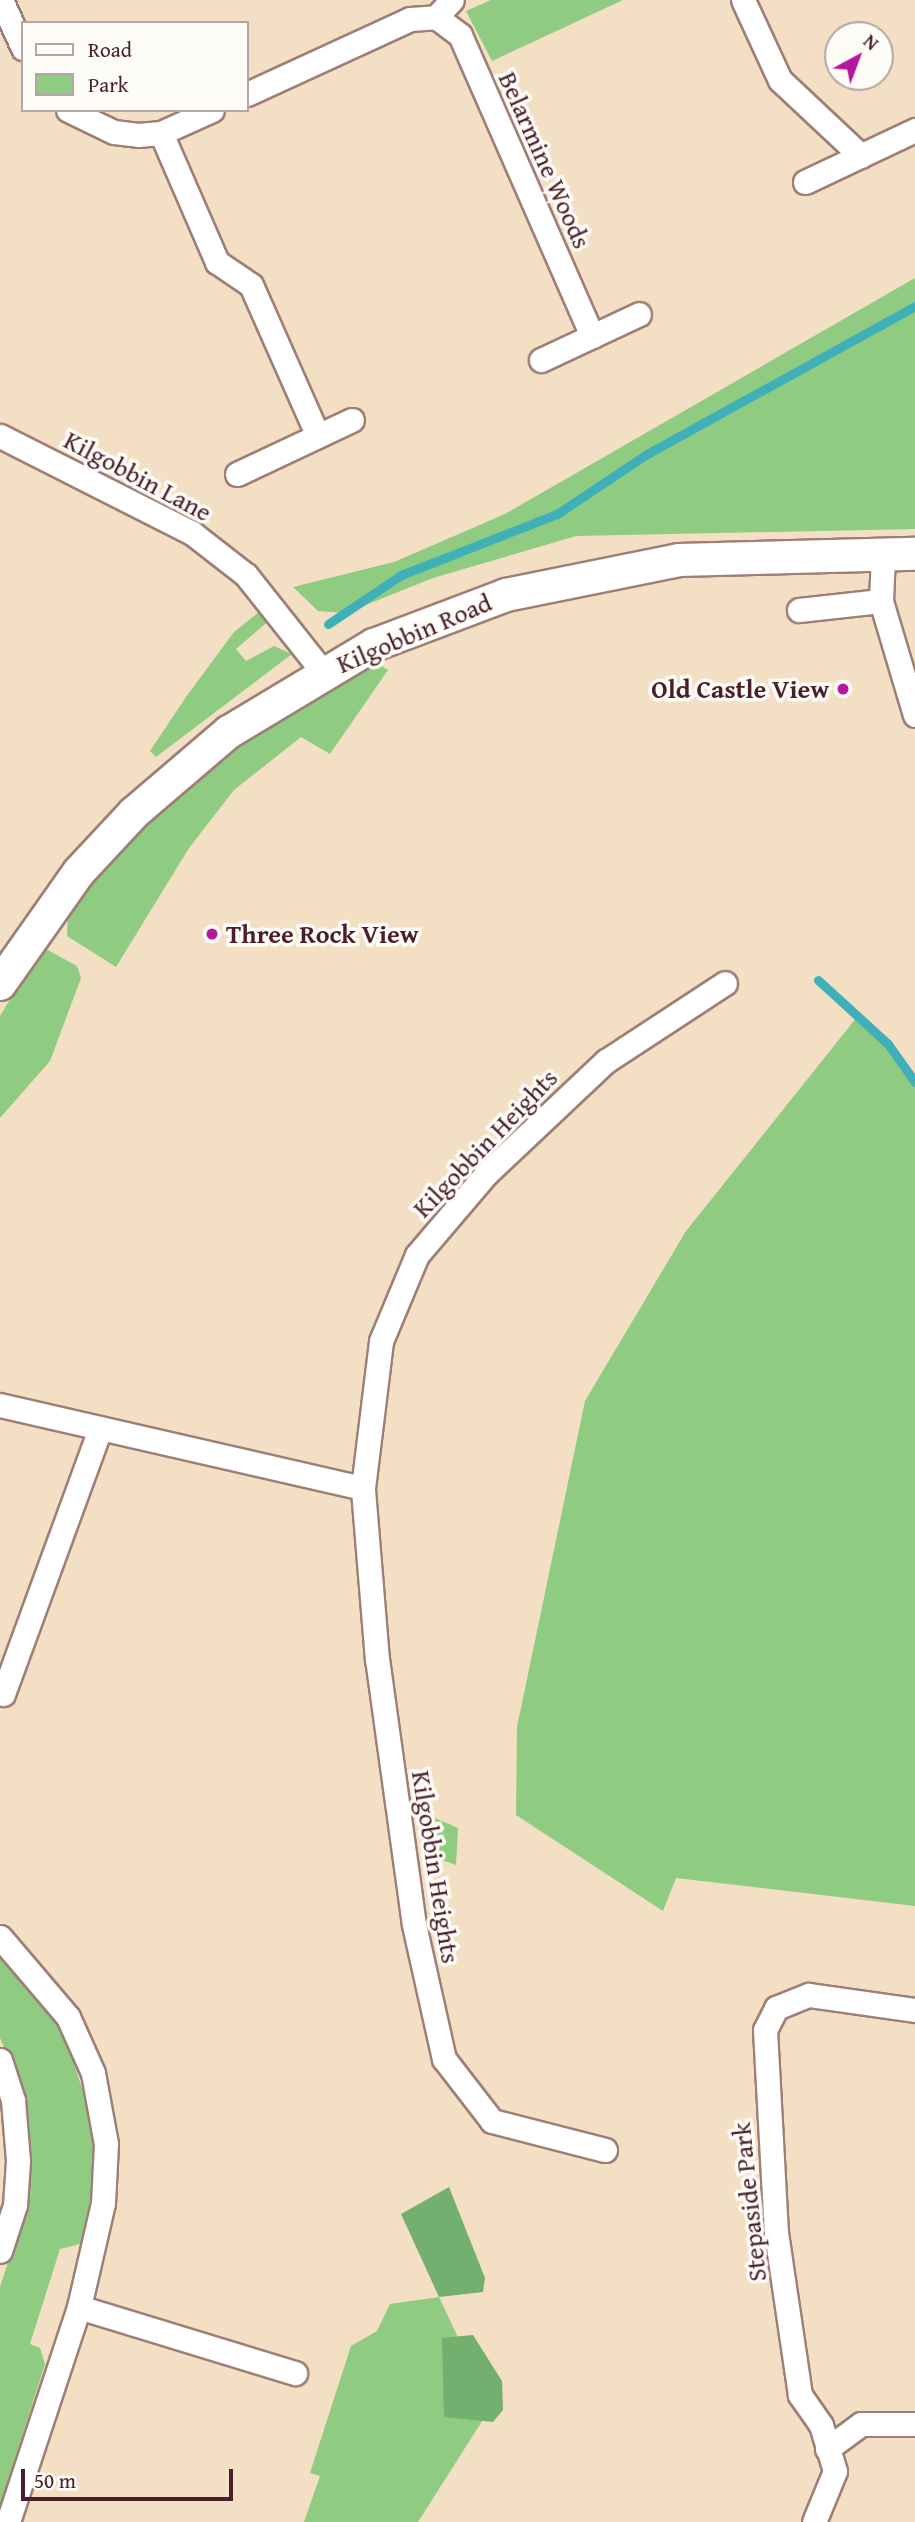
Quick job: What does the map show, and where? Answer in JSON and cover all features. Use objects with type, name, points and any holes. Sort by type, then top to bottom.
[{"type":"street","points":[[1,0],[21,44]]},
{"type":"street","points":[[248,94],[410,19],[436,17],[452,0]]},
{"type":"street","points":[[743,0],[780,80],[861,156]]},
{"type":"street","name":"Belarmine Woods","points":[[436,17],[460,35],[592,336]]},
{"type":"street","points":[[72,112],[114,132],[161,133],[208,112]]},
{"type":"street","points":[[805,182],[915,130]]},
{"type":"street","points":[[161,133],[217,262],[251,285],[318,436]]},
{"type":"street","points":[[541,360],[639,314]]},
{"type":"street","points":[[237,474],[352,420]]},
{"type":"street","name":"Kilgobbin Lane","points":[[0,436],[192,533],[246,575],[323,672]]},
{"type":"street","points":[[883,555],[881,601],[915,715]]},
{"type":"street","name":"Kilgobbin Road","points":[[0,984],[79,872],[134,813],[229,732],[323,672],[418,627],[506,595],[581,578],[716,558],[915,555]]},
{"type":"street","points":[[799,610],[881,601]]},
{"type":"street","name":"Kilgobbin Heights","points":[[605,2150],[492,2121],[444,2059],[410,1898],[377,1661],[363,1488],[381,1341],[416,1255],[486,1174],[606,1061],[725,983]]},
{"type":"street","points":[[0,1405],[363,1488]]},
{"type":"street","points":[[3,1694],[100,1429]]},
{"type":"street","points":[[0,1937],[68,2018],[101,2101],[103,2203],[79,2307],[8,2522]]},
{"type":"street","name":"Stepaside Park","points":[[814,2522],[835,2471],[821,2425],[800,2395],[776,2234],[765,2030],[776,2008],[809,1995],[915,2010]]},
{"type":"street","points":[[0,2060],[13,2100],[18,2161],[15,2205],[0,2251]]},
{"type":"street","points":[[79,2307],[295,2372]]},
{"type":"street","points":[[827,2449],[861,2424],[915,2424]]},
{"type":"green space","points":[[491,0],[623,0],[492,61],[466,11]]},
{"type":"green space","points":[[915,278],[915,529],[576,536],[433,578],[346,613],[318,611],[293,587],[394,562],[505,514]]},
{"type":"green space","points":[[268,605],[273,617],[236,649],[246,661],[274,646],[292,654],[156,757],[150,751],[186,697],[234,632]]},
{"type":"green space","points":[[375,662],[388,670],[330,754],[301,737],[234,790],[189,848],[116,967],[67,936],[68,909],[168,800],[284,712]]},
{"type":"green space","points":[[42,947],[77,966],[81,978],[50,1061],[0,1118],[0,1016]]},
{"type":"green space","points":[[857,1017],[915,1074],[915,1906],[676,1878],[663,1911],[516,1815],[517,1727],[585,1401],[686,1231]]},
{"type":"green space","points":[[428,1815],[458,1828],[456,1865],[434,1857]]},
{"type":"green space","points":[[0,1954],[62,2027],[94,2125],[96,2176],[84,2243],[60,2249],[30,2344],[40,2348],[45,2364],[0,2506],[0,2287],[22,2220],[29,2173],[20,2084],[0,2038]]},
{"type":"green space","points":[[449,2187],[485,2278],[483,2292],[439,2297],[401,2214]]},
{"type":"green space","points":[[439,2297],[491,2407],[418,2522],[304,2522],[320,2476],[310,2473],[351,2346],[377,2331],[390,2304]]},
{"type":"green space","points":[[473,2335],[502,2381],[503,2410],[493,2422],[444,2417],[442,2338]]},
{"type":"waterway","points":[[328,624],[401,575],[557,514],[647,454],[915,306]]},
{"type":"waterway","points":[[818,980],[888,1044],[915,1082]]},
{"type":"place","name":"Old Castle View","points":[[843,689]]},
{"type":"place","name":"Three Rock View","points":[[212,934]]}]
